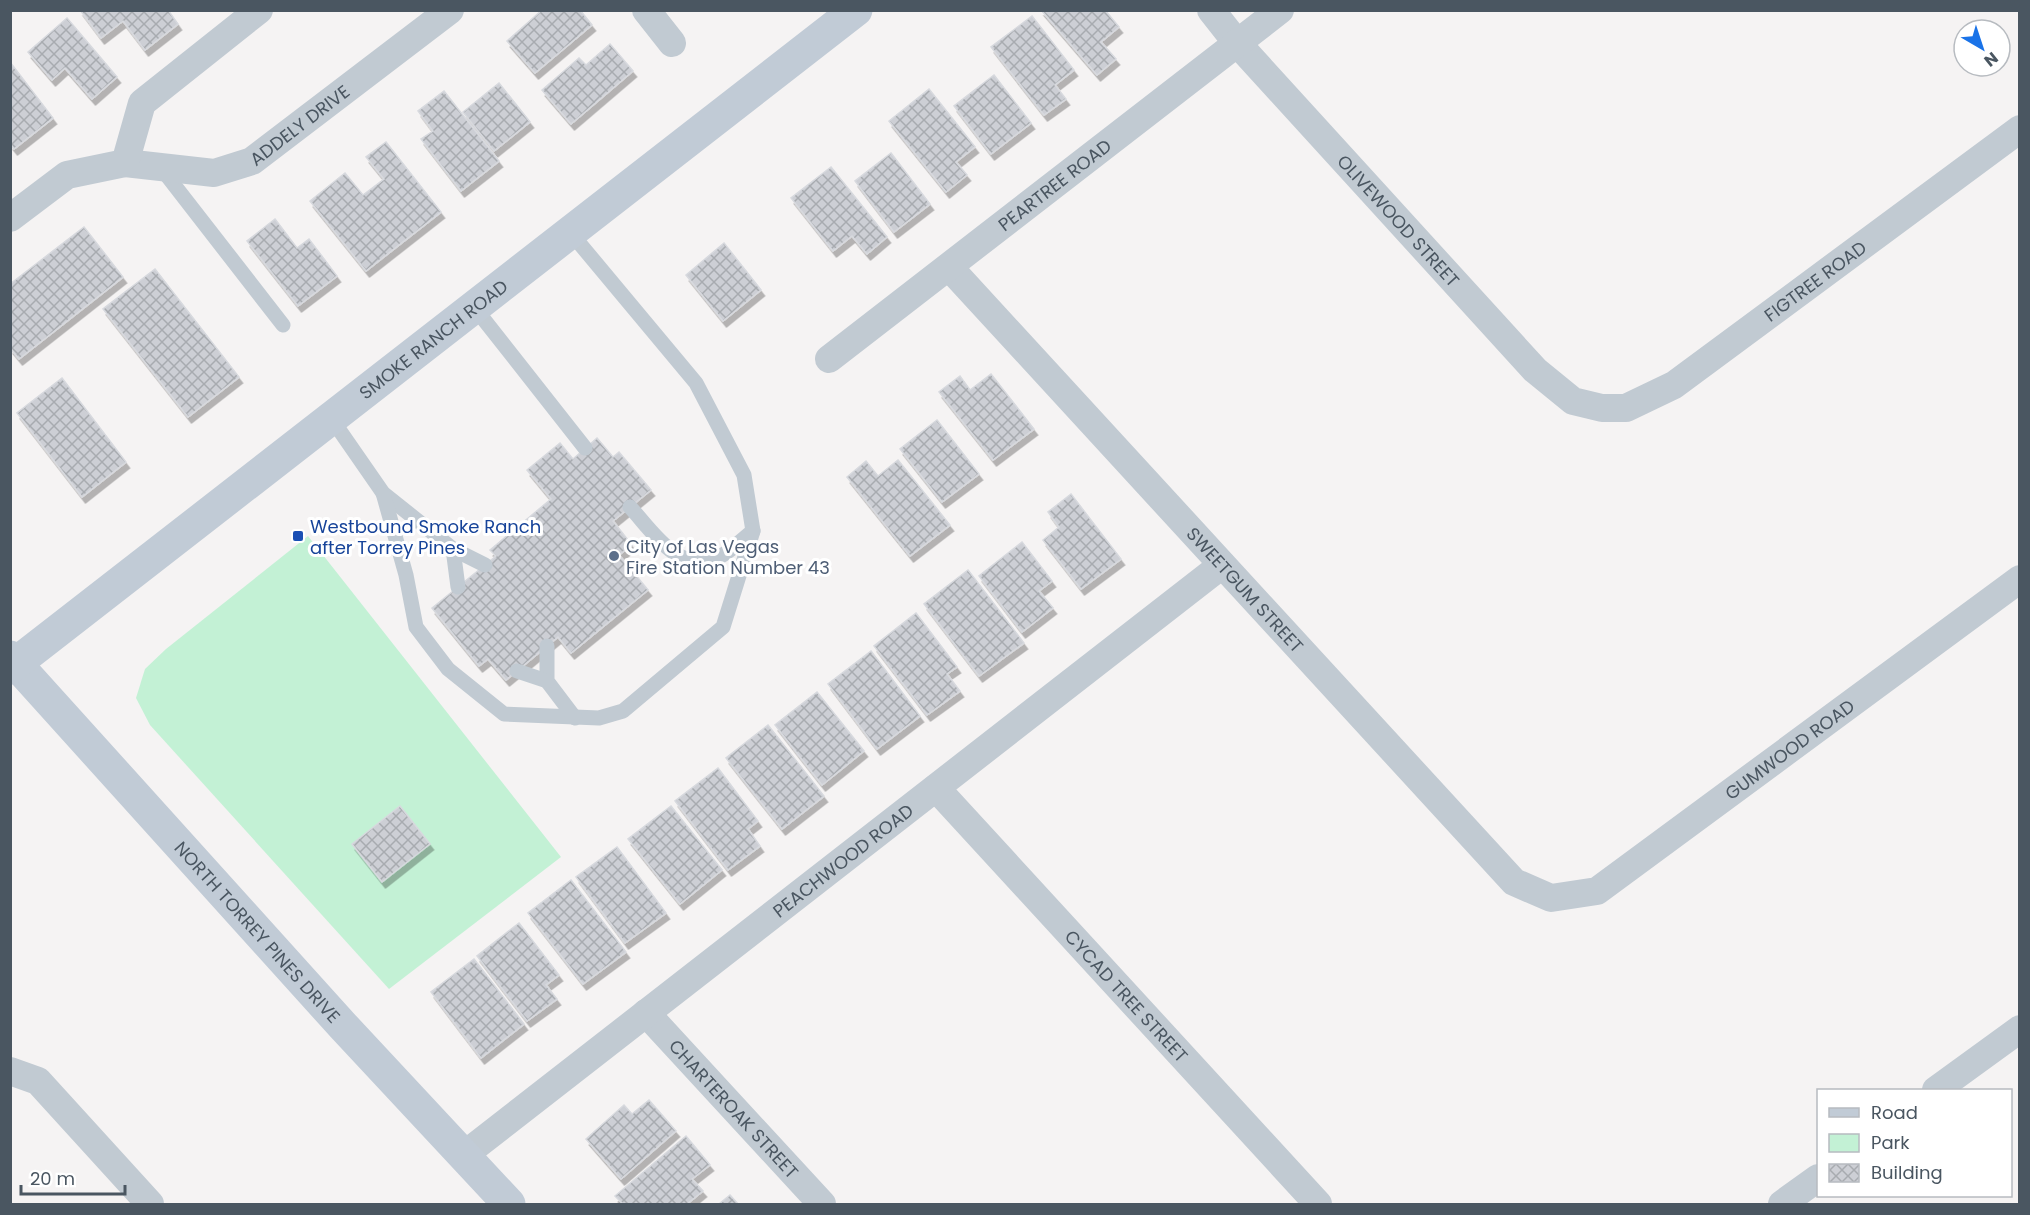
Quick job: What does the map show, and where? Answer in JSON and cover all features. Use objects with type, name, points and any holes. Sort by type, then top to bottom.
[{"type":"main road","name":"SMOKE RANCH ROAD","points":[[12,663],[856,10]]},
{"type":"main road","name":"NORTH TORREY PINES DRIVE","points":[[12,663],[509,1204]]},
{"type":"street","points":[[125,163],[142,103],[259,10]]},
{"type":"street","name":"ADDELY DRIVE","points":[[10,218],[67,175],[125,163],[214,173],[252,161],[450,10]]},
{"type":"street","points":[[646,10],[672,43]]},
{"type":"street","name":"OLIVEWOOD STREET","points":[[1211,10],[1238,43],[1535,370],[1573,401],[1602,408]]},
{"type":"street","name":"PEARTREE ROAD","points":[[830,359],[1280,10]]},
{"type":"street","name":"FIGTREE ROAD","points":[[1602,408],[1626,408],[1674,386],[2019,129]]},
{"type":"street","name":"SWEETGUM STREET","points":[[949,267],[1514,882],[1551,898]]},
{"type":"street","name":"PEACHWOOD ROAD","points":[[464,1155],[1222,565]]},
{"type":"street","name":"GUMWOOD ROAD","points":[[1551,898],[1597,891],[2019,579]]},
{"type":"street","name":"CYCAD TREE STREET","points":[[936,788],[1318,1204]]},
{"type":"street","name":"CHARTEROAK STREET","points":[[646,1013],[822,1204]]},
{"type":"street","points":[[1937,1089],[2019,1029]]},
{"type":"street","points":[[10,1071],[38,1080],[150,1204]]},
{"type":"street","points":[[1782,1204],[1817,1179]]},
{"type":"lane","points":[[161,168],[283,325]]},
{"type":"lane","points":[[382,493],[406,574],[416,627],[448,669],[504,714],[599,718],[623,711],[723,627],[753,531],[744,475],[696,383],[570,232]]},
{"type":"lane","points":[[474,307],[585,448]]},
{"type":"lane","points":[[331,418],[382,493],[453,549],[485,565]]},
{"type":"lane","points":[[630,507],[670,551],[696,563],[717,558],[753,531]]},
{"type":"lane","points":[[453,549],[458,587]]},
{"type":"lane","points":[[547,646],[547,681]]},
{"type":"lane","points":[[517,671],[547,681],[575,717]]},
{"type":"green space","points":[[308,536],[561,857],[389,989],[150,725],[136,698],[145,669],[166,649]]},
{"type":"building","points":[[80,10],[168,10],[178,24],[145,50],[123,21],[101,38]]},
{"type":"building","points":[[542,10],[580,10],[592,25],[535,73],[507,41]]},
{"type":"building","points":[[1041,10],[1105,10],[1119,27],[1101,42],[1116,59],[1097,75]]},
{"type":"building","points":[[1032,16],[1074,70],[1055,85],[1066,99],[1044,115],[991,47]]},
{"type":"building","points":[[67,18],[117,77],[92,99],[65,68],[52,80],[28,52]]},
{"type":"building","points":[[610,44],[633,71],[571,124],[542,90],[579,58],[586,65]]},
{"type":"building","points":[[10,62],[53,118],[14,149],[10,144]]},
{"type":"building","points":[[994,75],[1031,123],[991,154],[954,106]]},
{"type":"building","points":[[499,83],[530,122],[494,151],[463,112]]},
{"type":"building","points":[[929,89],[975,147],[956,162],[967,175],[946,192],[889,121]]},
{"type":"building","points":[[444,91],[499,161],[461,191],[421,139],[433,131],[418,111]]},
{"type":"building","points":[[386,142],[441,212],[366,271],[310,201],[345,173],[363,195],[384,179],[366,157]]},
{"type":"building","points":[[891,153],[930,204],[894,232],[855,181]]},
{"type":"building","points":[[831,167],[887,237],[867,254],[852,236],[833,251],[791,198]]},
{"type":"building","points":[[275,219],[297,248],[309,239],[337,276],[298,306],[247,241]]},
{"type":"building","points":[[84,227],[123,277],[19,359],[10,348],[10,284]]},
{"type":"building","points":[[724,243],[761,290],[723,321],[686,275]]},
{"type":"building","points":[[155,269],[239,377],[188,417],[103,309]]},
{"type":"building","points":[[991,374],[1034,429],[993,460],[939,392],[960,376],[970,390]]},
{"type":"building","points":[[62,378],[126,462],[82,497],[17,413]]},
{"type":"building","points":[[937,420],[979,474],[942,502],[900,449]]},
{"type":"building","points":[[597,438],[613,457],[619,452],[651,490],[613,521],[632,545],[619,555],[648,590],[571,653],[558,637],[506,680],[488,659],[479,666],[432,608],[496,556],[490,550],[551,499],[527,470],[560,443],[573,459]]},
{"type":"building","points":[[898,460],[950,525],[910,556],[847,477],[866,461],[878,476]]},
{"type":"building","points":[[1071,494],[1121,559],[1081,589],[1043,540],[1059,527],[1048,512]]},
{"type":"building","points":[[1022,542],[1052,581],[1039,591],[1053,608],[1022,632],[979,576]]},
{"type":"building","points":[[968,570],[1024,643],[979,676],[924,604]]},
{"type":"building","points":[[916,613],[957,667],[947,674],[960,691],[927,715],[874,646]]},
{"type":"building","points":[[871,651],[920,716],[877,749],[828,684]]},
{"type":"building","points":[[817,692],[864,751],[822,785],[775,725]]},
{"type":"building","points":[[768,725],[824,796],[782,829],[726,758]]},
{"type":"building","points":[[718,768],[758,821],[748,829],[760,846],[728,870],[675,801]]},
{"type":"building","points":[[400,806],[430,844],[382,882],[352,844]]},
{"type":"building","points":[[671,806],[722,870],[680,904],[628,839]]},
{"type":"building","points":[[617,847],[666,913],[625,943],[576,877]]},
{"type":"building","points":[[571,880],[626,952],[583,984],[528,913]]},
{"type":"building","points":[[519,923],[559,975],[546,985],[557,999],[527,1021],[477,956]]},
{"type":"building","points":[[474,959],[524,1024],[481,1058],[431,992]]},
{"type":"building","points":[[649,1100],[676,1131],[621,1179],[586,1139],[624,1105],[632,1114]]},
{"type":"building","points":[[686,1136],[710,1165],[692,1179],[703,1191],[687,1204],[623,1204],[615,1196]]},
{"type":"building","points":[[730,1195],[738,1204],[719,1204]]},
{"type":"place","name":"Westbound Smoke Ranch after Torrey Pines","points":[[298,536]]},
{"type":"place","name":"City of Las Vegas Fire Station Number 43","points":[[614,556]]}]
